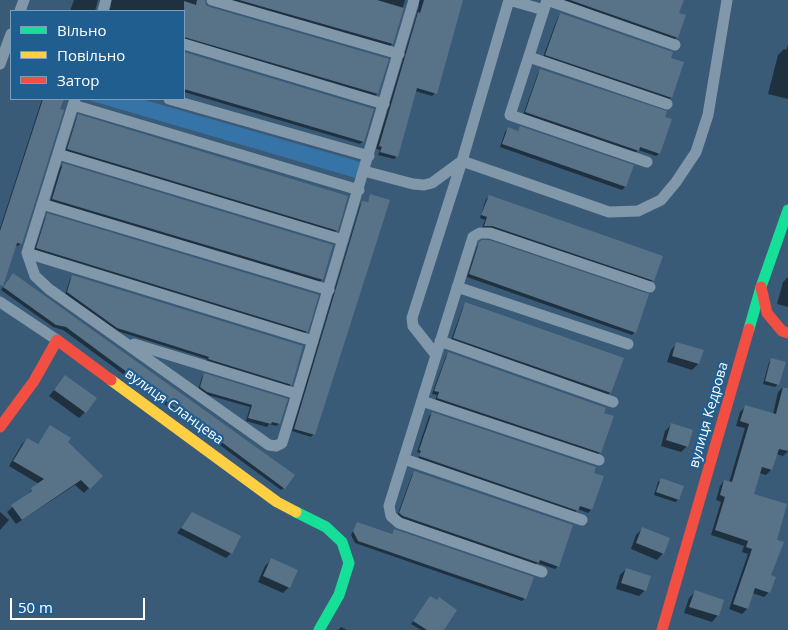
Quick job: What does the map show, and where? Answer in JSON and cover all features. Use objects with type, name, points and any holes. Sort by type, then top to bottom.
[{"type":"street","name":"вулиця Кедрова","points":[[662,630],[762,287],[788,210]]},
{"type":"street","points":[[762,287],[767,313],[782,331],[788,333]]},
{"type":"street","points":[[0,427],[34,381],[57,340]]},
{"type":"street","name":"вулиця Сланцева","points":[[57,340],[277,502],[326,527],[342,542],[348,563],[339,596],[319,630]]},
{"type":"lane","points":[[212,0],[399,54]]},
{"type":"lane","points":[[436,355],[413,326],[412,318],[462,162],[509,0],[546,4],[675,45]]},
{"type":"lane","points":[[462,162],[609,212],[638,211],[661,200],[691,160],[699,143],[709,106],[727,0]]},
{"type":"lane","points":[[358,190],[74,102],[27,253],[35,276],[49,289],[269,444],[276,446],[282,443],[399,54],[411,1]]},
{"type":"lane","points":[[546,4],[510,115],[647,162]]},
{"type":"lane","points":[[0,64],[10,37]]},
{"type":"lane","points":[[185,44],[384,104]]},
{"type":"lane","points":[[529,57],[667,104]]},
{"type":"lane","points":[[172,100],[368,156]]},
{"type":"lane","points":[[58,154],[344,240]]},
{"type":"lane","points":[[364,171],[413,184],[424,185],[432,183],[462,162]]},
{"type":"lane","points":[[42,204],[329,290]]},
{"type":"lane","points":[[542,572],[399,523],[391,516],[388,506],[473,237],[480,233],[490,233],[650,287]]},
{"type":"lane","points":[[27,253],[313,341]]},
{"type":"lane","points":[[457,287],[628,344]]},
{"type":"lane","points":[[0,302],[57,340]]},
{"type":"lane","points":[[124,341],[297,394]]},
{"type":"lane","points":[[440,341],[613,402]]},
{"type":"lane","points":[[422,401],[599,460]]},
{"type":"lane","points":[[404,459],[582,520]]},
{"type":"shaded area","points":[[88,100],[144,100],[364,163],[359,179]]},
{"type":"building","points":[[197,0],[205,0],[206,5],[210,7],[389,59],[378,94],[185,37],[184,1],[196,5]]},
{"type":"building","points":[[239,0],[377,0],[404,8],[393,44]]},
{"type":"building","points":[[424,0],[463,0],[437,94],[417,88],[398,157],[380,152],[382,147],[379,146],[418,12],[420,13]]},
{"type":"building","points":[[570,0],[684,0],[679,13],[686,15],[678,38]]},
{"type":"building","points":[[560,13],[673,52],[671,58],[684,62],[672,98],[545,55]]},
{"type":"building","points":[[185,52],[374,109],[364,142],[185,89]]},
{"type":"building","points":[[540,69],[667,111],[665,117],[672,119],[660,154],[640,147],[639,151],[525,112]]},
{"type":"building","points":[[43,100],[64,100],[60,109],[64,110],[22,244],[17,243],[3,286],[0,285],[0,231]]},
{"type":"building","points":[[78,114],[348,196],[338,231],[67,149]]},
{"type":"building","points":[[520,126],[634,165],[626,187],[502,144],[508,127],[518,131]]},
{"type":"building","points":[[63,163],[333,245],[323,280],[52,199]]},
{"type":"building","points":[[370,194],[390,200],[315,435],[294,429],[362,201],[368,202]]},
{"type":"building","points":[[489,195],[663,256],[654,281],[492,226],[484,226],[487,217],[481,215]]},
{"type":"building","points":[[47,213],[319,295],[308,332],[36,248]]},
{"type":"building","points":[[489,240],[649,294],[636,333],[469,274],[479,242]]},
{"type":"building","points":[[13,273],[295,475],[285,489],[66,327],[56,325],[3,287]]},
{"type":"building","points":[[72,275],[303,346],[292,385],[117,328],[67,292]]},
{"type":"building","points":[[465,302],[624,358],[611,393],[453,338]]},
{"type":"building","points":[[676,342],[704,350],[699,364],[672,356]]},
{"type":"building","points":[[448,352],[606,408],[604,413],[614,416],[601,453],[437,398],[439,392],[434,391]]},
{"type":"building","points":[[771,358],[786,362],[779,385],[765,381]]},
{"type":"building","points":[[204,373],[288,399],[280,424],[272,422],[271,424],[248,418],[252,405],[207,392],[200,387]]},
{"type":"building","points":[[65,375],[97,398],[86,413],[54,390]]},
{"type":"building","points":[[783,387],[788,388],[788,451],[779,449],[772,470],[762,467],[754,494],[787,504],[777,540],[784,542],[771,575],[776,577],[770,593],[755,588],[748,609],[733,604],[752,549],[746,547],[748,541],[715,530],[725,497],[720,495],[724,480],[732,482],[749,424],[740,421],[745,405],[776,414]]},
{"type":"building","points":[[432,412],[596,467],[594,473],[604,476],[592,510],[580,506],[578,511],[419,456],[421,451],[419,450]]},
{"type":"building","points":[[671,423],[693,430],[688,447],[666,440]]},
{"type":"building","points":[[50,425],[71,438],[68,442],[103,476],[90,489],[81,480],[22,520],[11,505],[32,491],[31,488],[44,479],[13,461],[27,438],[38,444]]},
{"type":"building","points":[[414,471],[573,525],[559,567],[540,560],[539,563],[403,516],[399,513]]},
{"type":"building","points":[[661,478],[684,486],[679,500],[656,492]]},
{"type":"building","points":[[192,512],[241,536],[232,554],[181,528]]},
{"type":"building","points":[[357,522],[392,534],[394,529],[534,577],[526,599],[358,541],[353,531]]},
{"type":"building","points":[[642,527],[670,538],[664,554],[636,543]]},
{"type":"building","points":[[271,558],[298,570],[290,588],[263,576]]},
{"type":"building","points":[[626,568],[651,576],[646,591],[621,583]]},
{"type":"building","points":[[695,590],[724,600],[719,616],[689,607]]},
{"type":"building","points":[[430,596],[437,600],[439,597],[457,610],[444,630],[427,630],[413,621]]},
{"type":"traffic: fast","points":[[749,329],[761,287],[788,210]]},
{"type":"traffic: fast","points":[[296,512],[326,527],[342,542],[349,563],[339,595],[319,630]]},
{"type":"traffic: slow","points":[[111,380],[277,502],[296,512]]},
{"type":"traffic: jam","points":[[761,287],[767,313],[782,331],[788,333]]},
{"type":"traffic: jam","points":[[662,630],[749,329]]},
{"type":"traffic: jam","points":[[0,427],[34,381],[57,340],[111,380]]}]
